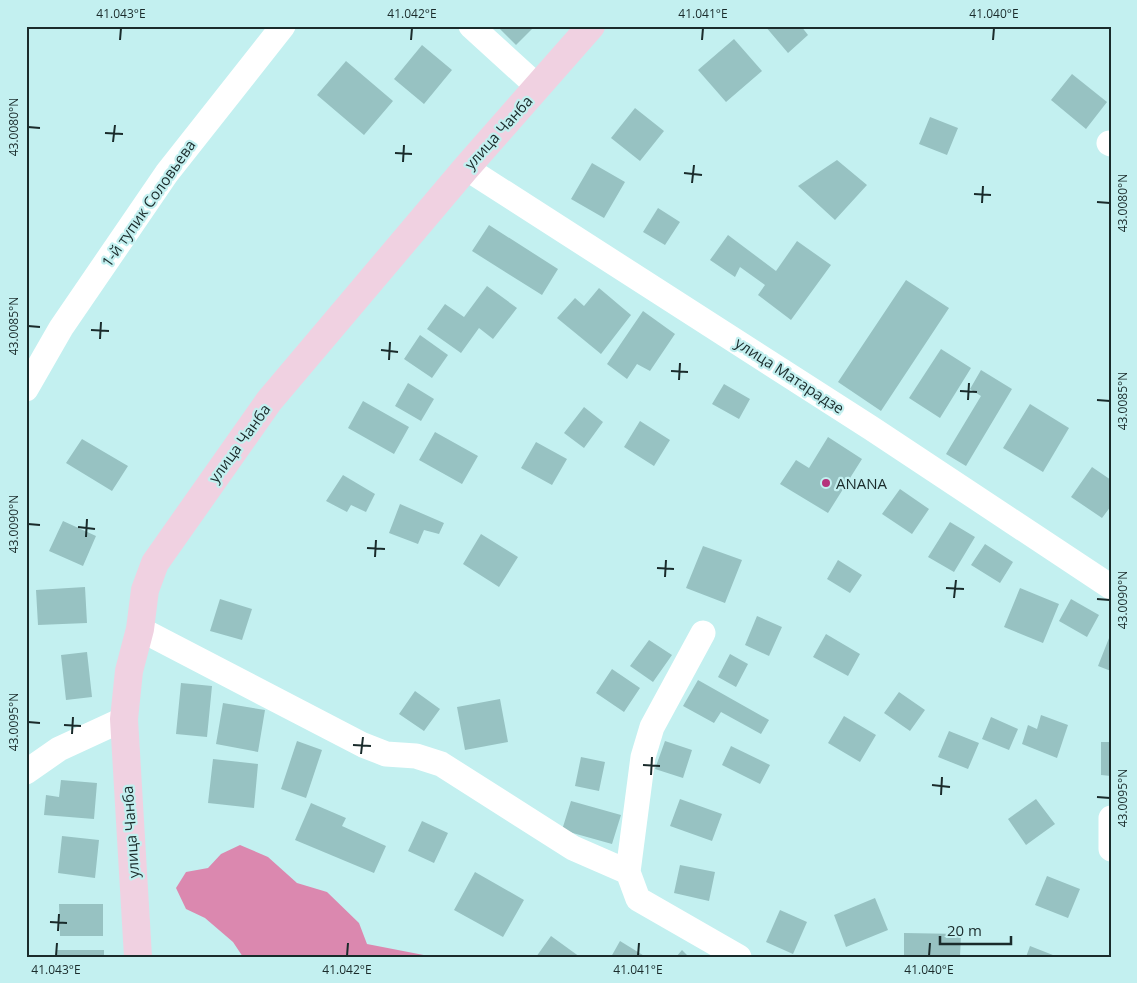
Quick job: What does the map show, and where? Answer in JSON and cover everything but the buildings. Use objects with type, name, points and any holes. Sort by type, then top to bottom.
[{"type":"street","name":"1-й тупик Соловьева","points":[[26,389],[61,328],[167,173],[283,26]]},
{"type":"street","points":[[471,26],[538,87]]},
{"type":"street","name":"улица Чанба","points":[[138,957],[124,719],[129,671],[140,629],[144,590],[155,562],[269,401],[466,168],[590,26]]},
{"type":"street","name":"улица Матарадзе","points":[[466,168],[871,428],[1111,587]]},
{"type":"street","points":[[140,629],[363,745],[386,754],[416,756],[441,764],[573,848],[628,872]]},
{"type":"street","points":[[703,633],[652,727],[644,757],[628,872],[638,898],[739,957]]},
{"type":"street","points":[[26,772],[59,749],[124,719]]},
{"type":"street","points":[[1111,818],[1111,849]]},
{"type":"shaded area","points":[[240,845],[268,857],[297,883],[327,892],[359,923],[367,944],[434,957],[243,957],[233,942],[205,918],[186,909],[176,888],[186,872],[208,868],[221,854]]},
{"type":"place","name":"ANANA","points":[[826,483]]}]
